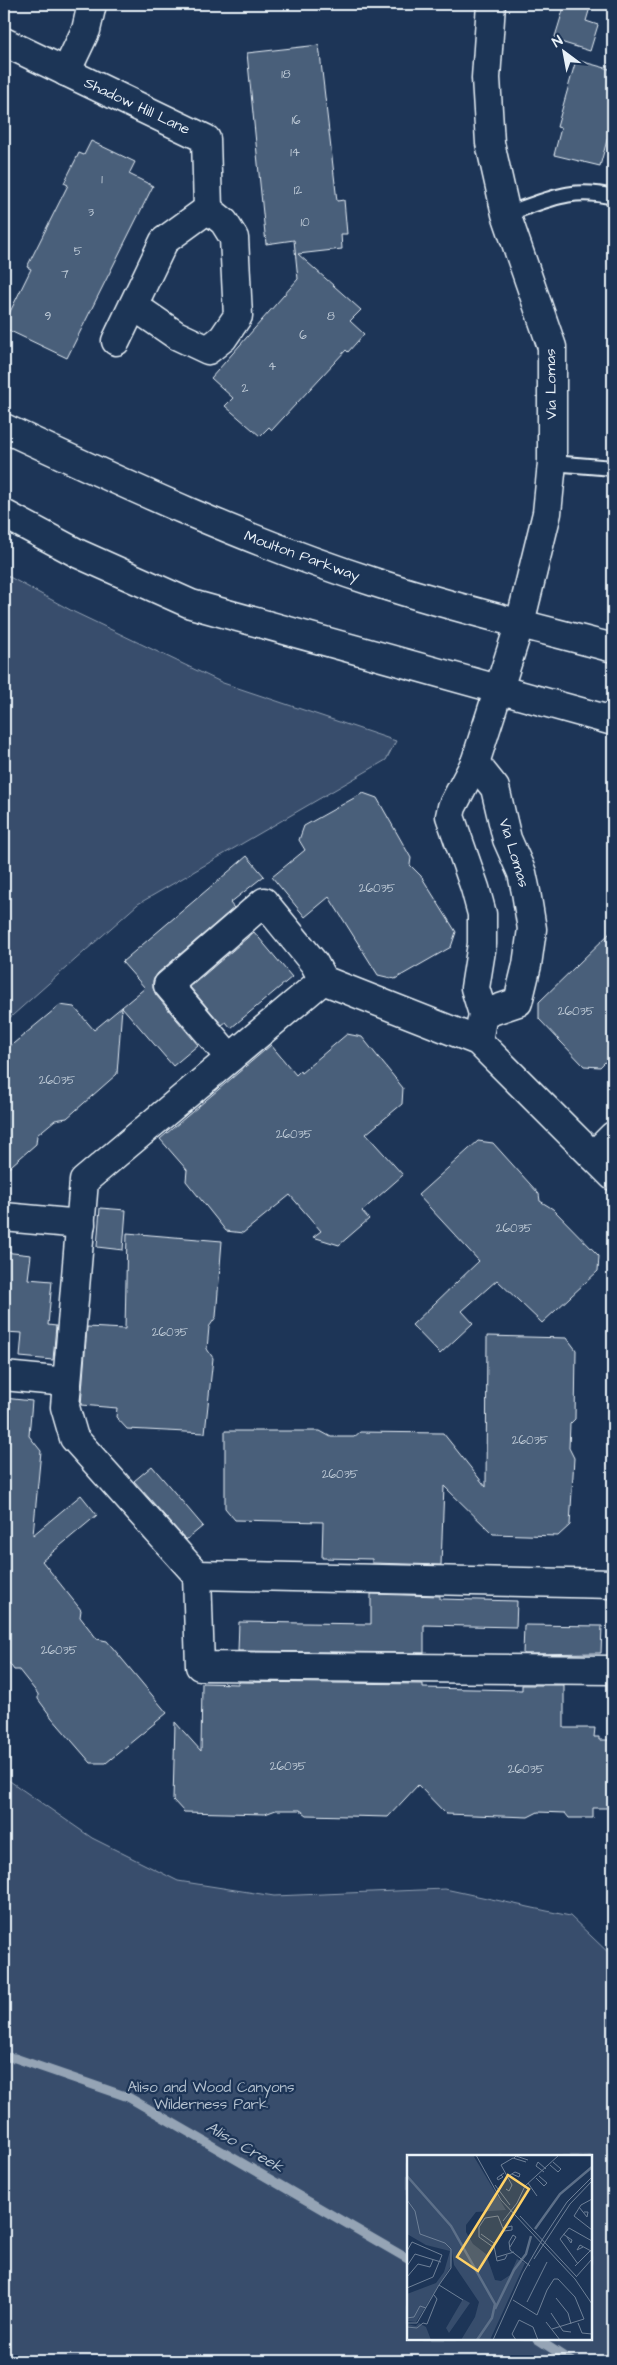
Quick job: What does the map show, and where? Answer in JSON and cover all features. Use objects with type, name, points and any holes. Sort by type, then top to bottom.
[{"type":"street","points":[[66,72],[86,30],[92,4]]},
{"type":"street","name":"Via Lomas","points":[[478,1041],[483,1014],[475,988],[482,944],[482,914],[450,816],[452,807],[475,763],[520,623],[546,513],[552,463],[552,346],[506,214],[490,144],[486,78],[491,4]]},
{"type":"street","name":"Shadow Hill Lane","points":[[4,42],[206,139],[208,210]]},
{"type":"street","points":[[116,341],[164,240],[208,210],[224,222],[234,238],[238,316],[223,338],[208,350],[176,335],[134,306]]},
{"type":"street","name":"Moulton Parkway","points":[[4,428],[174,506],[262,542],[377,583],[613,648]]},
{"type":"street","points":[[4,514],[79,554],[192,604],[613,721]]},
{"type":"street","name":"Via Lomas","points":[[475,763],[495,788],[507,839],[522,873],[532,929],[527,965],[518,1002],[483,1014]]},
{"type":"street","points":[[230,1058],[168,985],[264,902],[314,963],[322,980],[478,1041],[613,1176]]},
{"type":"street","points":[[322,980],[84,1181],[65,1407],[74,1438],[197,1575],[200,1666],[613,1670]]},
{"type":"street","points":[[593,1156],[613,1136]]},
{"type":"street","points":[[4,1217],[81,1224]]},
{"type":"street","points":[[4,1376],[67,1382]]},
{"type":"street","points":[[197,1575],[613,1584]]},
{"type":"lane","points":[[506,214],[570,192],[594,192],[613,197]]},
{"type":"lane","points":[[552,463],[613,468]]},
{"type":"green space","points":[[4,574],[74,612],[223,683],[396,741],[386,760],[138,904],[4,1023]]},
{"type":"green space","name":"Aliso and Wood Canyons Wilderness Park","points":[[4,1777],[92,1838],[178,1881],[274,1896],[445,1889],[570,1916],[613,1957],[613,2361],[4,2361]]},
{"type":"building","points":[[565,4],[591,4],[586,21],[598,25],[590,51],[554,40]]},
{"type":"building","points":[[319,45],[337,201],[344,200],[347,234],[341,234],[342,249],[298,254],[361,310],[350,321],[364,334],[348,352],[346,350],[272,430],[269,427],[260,436],[225,406],[233,398],[211,378],[298,279],[294,240],[266,244],[247,53]]},
{"type":"building","points":[[576,60],[613,70],[613,118],[600,166],[554,155],[561,128],[557,127]]},
{"type":"building","points":[[91,141],[135,162],[129,174],[153,186],[67,358],[4,328],[4,324],[31,269],[27,267],[68,185],[64,183],[79,153],[84,155]]},
{"type":"building","points":[[363,793],[377,798],[411,858],[410,865],[421,876],[456,932],[451,947],[395,979],[378,975],[329,897],[305,917],[272,877],[305,850],[299,840],[304,826]]},
{"type":"building","points":[[247,856],[264,876],[230,903],[234,908],[158,973],[153,980],[153,988],[156,995],[198,1045],[173,1066],[122,1007],[117,1074],[67,1118],[55,1120],[37,1135],[36,1144],[4,1172],[4,1059],[8,1048],[60,1005],[74,1007],[94,1030],[145,988],[122,962]]},
{"type":"building","points":[[613,930],[613,1054],[600,1067],[584,1066],[539,1019],[539,1002]]},
{"type":"building","points":[[254,932],[292,977],[231,1028],[226,1022],[222,1025],[190,987]]},
{"type":"building","points":[[347,1034],[362,1037],[403,1088],[402,1104],[366,1134],[403,1175],[362,1211],[369,1219],[339,1245],[313,1237],[321,1231],[290,1195],[243,1233],[226,1231],[186,1181],[187,1170],[160,1139],[271,1045],[296,1075],[300,1071],[301,1073]]},
{"type":"building","points":[[478,1141],[493,1143],[539,1194],[540,1201],[553,1209],[599,1256],[598,1271],[542,1323],[497,1280],[462,1311],[473,1323],[440,1354],[412,1325],[479,1261],[418,1195]]},
{"type":"building","points":[[100,1208],[126,1210],[123,1250],[97,1247]]},
{"type":"building","points":[[127,1233],[222,1241],[216,1317],[209,1327],[207,1349],[213,1358],[205,1433],[127,1429],[116,1417],[117,1408],[81,1405],[87,1327],[125,1329]]},
{"type":"building","points":[[4,1252],[31,1255],[28,1279],[52,1281],[48,1325],[56,1326],[53,1360],[20,1357],[22,1333],[4,1332]]},
{"type":"building","points":[[487,1336],[567,1338],[576,1350],[575,1419],[570,1424],[569,1448],[574,1458],[570,1525],[558,1536],[493,1534],[444,1486],[441,1565],[372,1563],[372,1559],[322,1558],[323,1522],[235,1520],[225,1508],[225,1431],[320,1431],[331,1437],[354,1437],[360,1432],[443,1433],[486,1487]]},
{"type":"building","points":[[4,1398],[32,1401],[29,1436],[41,1451],[33,1535],[81,1495],[97,1515],[42,1561],[81,1610],[80,1617],[97,1639],[107,1641],[167,1713],[106,1763],[91,1763],[52,1718],[38,1699],[38,1694],[19,1670],[14,1670],[4,1656]]},
{"type":"building","points":[[152,1466],[203,1526],[186,1540],[134,1481]]},
{"type":"building","points":[[371,1594],[440,1596],[440,1599],[517,1601],[516,1627],[424,1625],[424,1653],[238,1651],[239,1622],[371,1624]]},
{"type":"building","points":[[524,1625],[602,1626],[601,1653],[523,1654]]},
{"type":"building","points":[[238,1682],[423,1684],[423,1688],[522,1690],[522,1685],[564,1685],[564,1728],[595,1728],[594,1737],[599,1737],[599,1740],[613,1740],[613,1808],[593,1808],[593,1818],[569,1818],[565,1813],[538,1812],[528,1817],[446,1814],[418,1785],[388,1817],[307,1815],[300,1810],[276,1810],[265,1814],[184,1812],[173,1800],[175,1722],[201,1751],[202,1683],[238,1684]]},
{"type":"waterway","name":"Aliso Creek","points":[[4,2057],[15,2058],[128,2097],[407,2258]]},
{"type":"waterway","name":"Aliso Creek","points":[[539,2340],[571,2361]]}]
